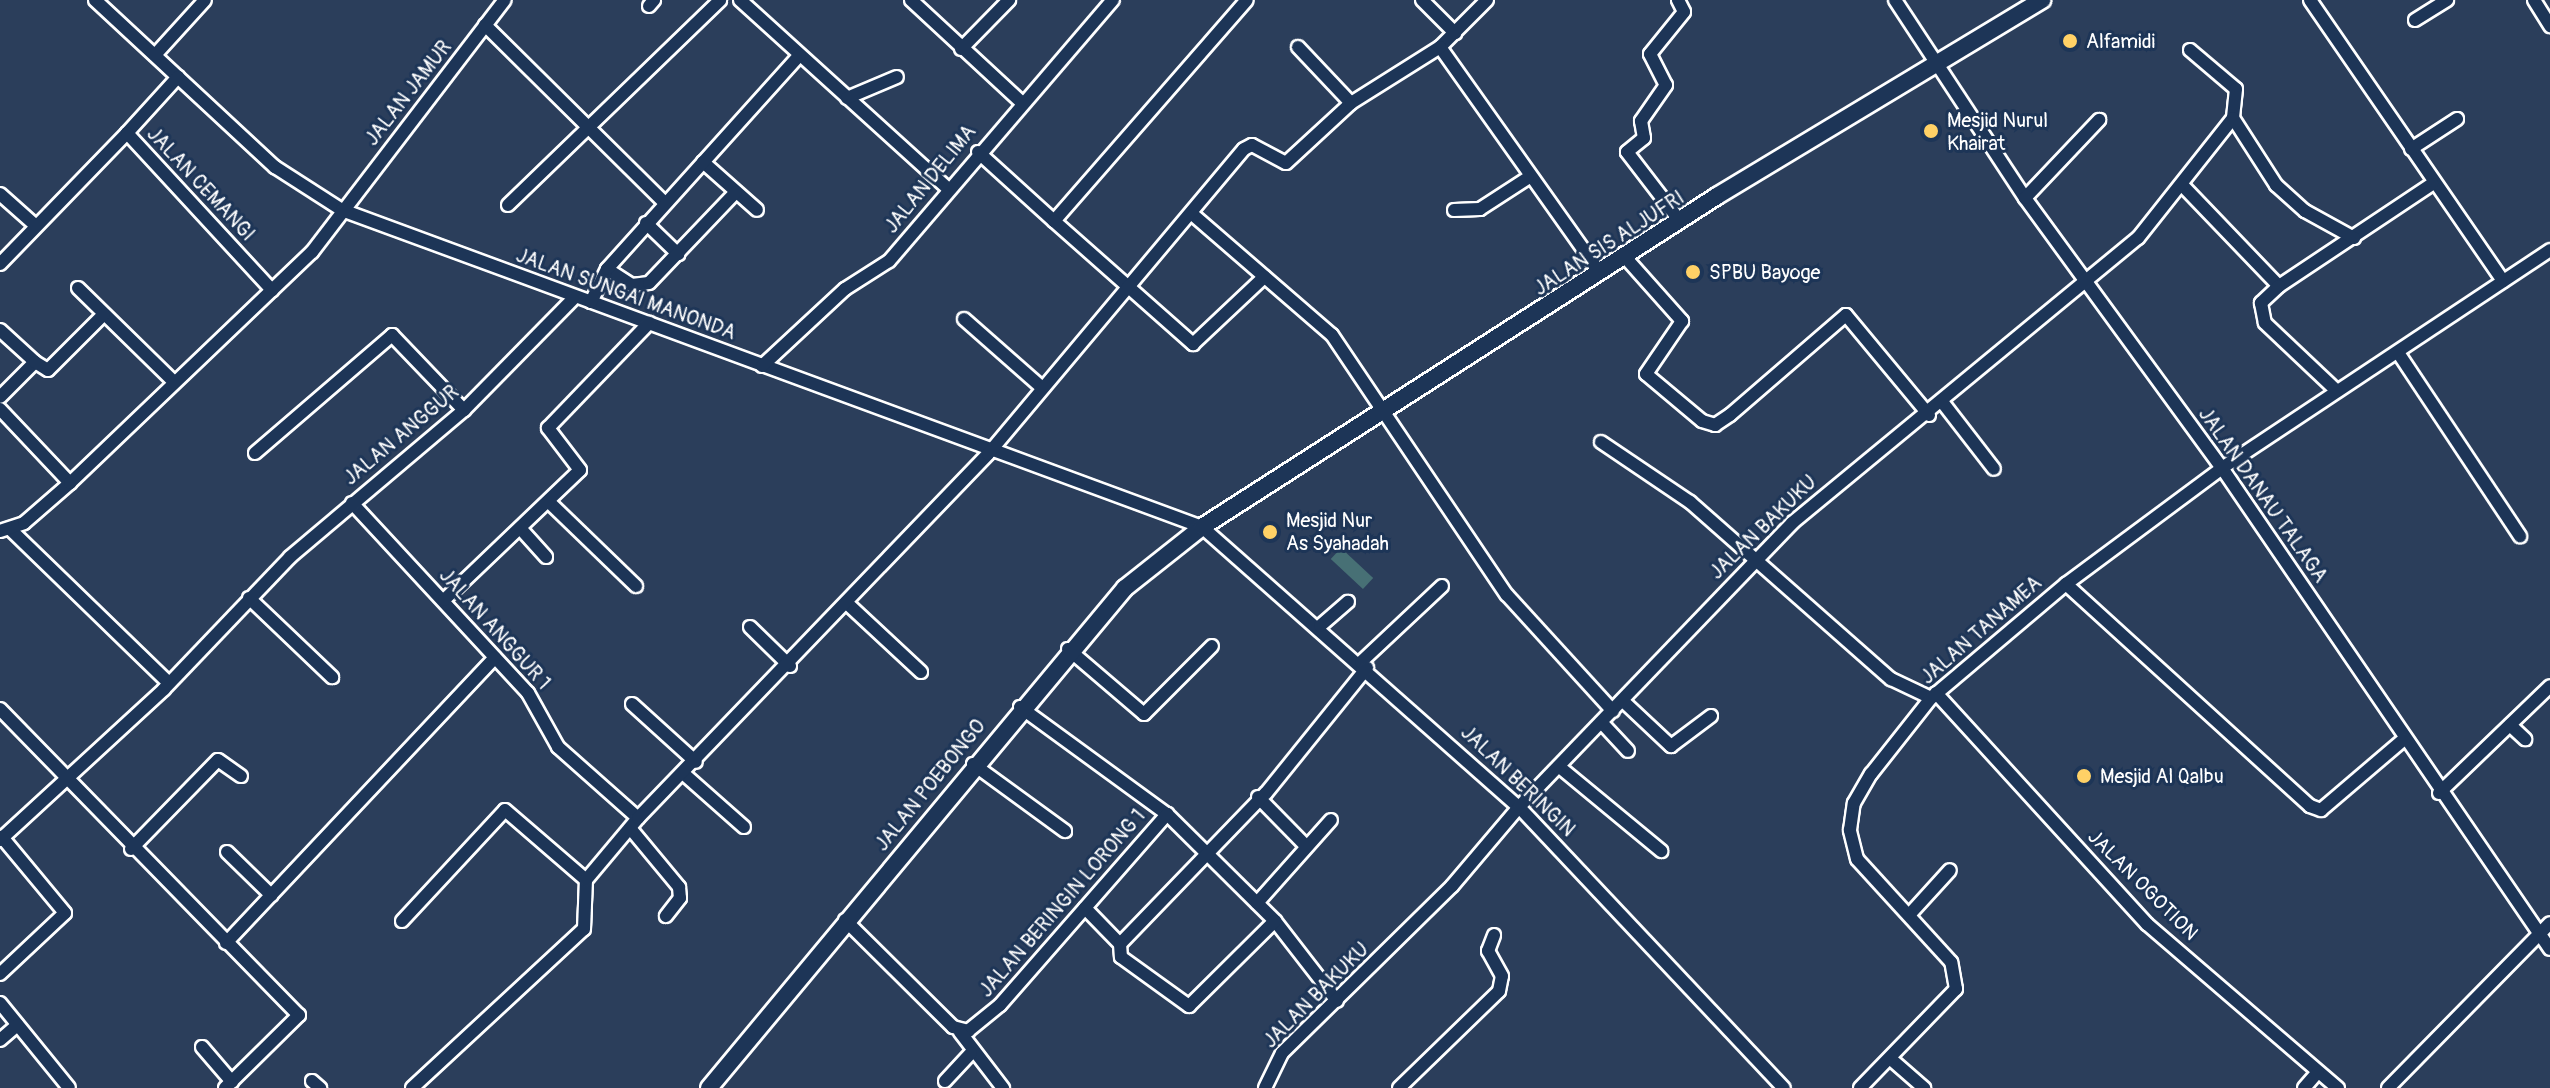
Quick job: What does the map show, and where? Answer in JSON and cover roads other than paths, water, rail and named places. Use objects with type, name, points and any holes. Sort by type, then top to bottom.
[{"type":"main road","name":"JALAN SIS ALJUFRI","points":[[1202,527],[1680,221],[2042,0]]},
{"type":"main road","name":"JALAN POEBONGO","points":[[709,1088],[1068,649],[1125,588],[1202,527]]},
{"type":"street","name":"JALAN SUNGAI MANONDA","points":[[95,0],[275,167],[342,210],[649,323],[988,454],[1202,527]]},
{"type":"street","points":[[155,55],[205,0]]},
{"type":"street","name":"JALAN JAMUR","points":[[342,210],[505,0]]},
{"type":"street","points":[[508,205],[720,0]]},
{"type":"street","points":[[740,0],[947,188]]},
{"type":"street","points":[[911,0],[1020,101]]},
{"type":"street","points":[[961,49],[1009,0]]},
{"type":"street","name":"JALAN DELIMA","points":[[762,366],[845,289],[884,266],[1020,101],[1113,0]]},
{"type":"street","points":[[1054,221],[1247,0]]},
{"type":"street","points":[[1422,0],[1455,33]]},
{"type":"street","points":[[412,1088],[584,929],[586,880],[634,823],[850,606],[988,454],[1246,146],[1286,163],[1351,103],[1440,47],[1487,0]]},
{"type":"street","points":[[1678,0],[1684,12],[1650,54],[1666,85],[1641,121],[1644,138],[1627,154],[1680,221]]},
{"type":"street","name":"JALAN DANAU TALAGA","points":[[1895,0],[1935,68],[2085,283],[2222,468],[2439,793],[2537,936],[2550,949]]},
{"type":"street","points":[[2310,0],[2432,184],[2503,281]]},
{"type":"street","points":[[2415,20],[2447,0]]},
{"type":"street","points":[[2534,0],[2550,26]]},
{"type":"street","points":[[485,25],[665,203]]},
{"type":"street","points":[[1298,47],[1351,103]]},
{"type":"street","points":[[1440,47],[1528,178],[1600,273]]},
{"type":"street","points":[[2190,50],[2236,89],[2233,118],[2276,185],[2305,211],[2354,238]]},
{"type":"street","points":[[591,302],[607,269],[800,55]]},
{"type":"street","points":[[127,133],[178,77]]},
{"type":"street","points":[[847,98],[897,77]]},
{"type":"street","name":"JALAN BAKUKU","points":[[1265,1088],[1282,1053],[1452,886],[1519,807],[1562,769],[1756,560],[1823,495],[1929,415],[2085,283],[2184,187],[2233,118]]},
{"type":"street","points":[[2411,149],[2457,119]]},
{"type":"street","points":[[2025,198],[2099,120]]},
{"type":"street","name":"JALAN CEMANGI","points":[[0,264],[127,133],[272,290]]},
{"type":"street","points":[[978,152],[1126,287],[1196,345],[1264,277]]},
{"type":"street","points":[[703,162],[757,210]]},
{"type":"street","points":[[1454,210],[1480,209],[1528,178]]},
{"type":"street","points":[[2337,391],[2265,323],[2261,303],[2279,286],[2432,184]]},
{"type":"street","points":[[2184,187],[2279,286]]},
{"type":"street","points":[[607,269],[637,286],[678,254],[736,192]]},
{"type":"street","points":[[0,194],[36,226]]},
{"type":"street","points":[[169,683],[5,531],[70,483],[173,381],[272,290],[342,210]]},
{"type":"street","points":[[1191,213],[1341,346],[1507,595],[1613,711]]},
{"type":"street","points":[[646,223],[678,254]]},
{"type":"street","name":"JALAN TANAMEA","points":[[1860,1088],[1945,1005],[1957,981],[1910,914],[1857,859],[1849,817],[1871,774],[1934,696],[2066,584],[2222,468],[2337,391],[2399,354],[2550,250]]},
{"type":"street","points":[[1625,257],[1682,321],[1646,374],[1702,421],[1715,425],[1730,415],[1846,315],[1929,415]]},
{"type":"street","points":[[78,288],[173,381]]},
{"type":"street","name":"JALAN ANGGUR","points":[[1,838],[169,683],[249,598],[352,503],[464,410],[575,297]]},
{"type":"street","points":[[0,330],[48,370],[104,314]]},
{"type":"street","points":[[964,319],[1041,387]]},
{"type":"street","points":[[444,600],[581,468],[548,428],[649,323]]},
{"type":"street","points":[[255,453],[392,335],[464,410]]},
{"type":"street","points":[[2399,354],[2520,536]]},
{"type":"street","points":[[0,397],[35,362]]},
{"type":"street","points":[[1943,403],[1994,469]]},
{"type":"street","points":[[0,409],[70,483]]},
{"type":"street","points":[[1601,442],[1676,491],[1891,679],[1934,696]]},
{"type":"street","points":[[549,502],[636,586]]},
{"type":"street","name":"JALAN ANGGUR 1","points":[[352,503],[534,700],[558,747],[634,823],[679,887],[680,898],[666,916]]},
{"type":"street","name":"JALAN BERINGIN","points":[[1202,527],[1320,626],[1519,807],[1784,1088]]},
{"type":"street","points":[[520,528],[546,557]]},
{"type":"street","points":[[2066,584],[2310,806],[2321,810],[2404,739]]},
{"type":"street","points":[[1120,944],[1204,851],[1258,797],[1364,665],[1442,586]]},
{"type":"street","points":[[249,598],[332,677]]},
{"type":"street","points":[[1320,626],[1348,602]]},
{"type":"street","points":[[850,606],[921,672]]},
{"type":"street","points":[[750,627],[790,666]]},
{"type":"street","points":[[1068,649],[1144,714],[1212,646]]},
{"type":"street","points":[[226,943],[495,658]]},
{"type":"street","points":[[2439,793],[2550,686]]},
{"type":"street","name":"JALAN OGOTION","points":[[1934,696],[2147,924],[2338,1088]]},
{"type":"street","points":[[1623,701],[1671,746],[1711,716]]},
{"type":"street","points":[[632,704],[696,762]]},
{"type":"street","name":"JALAN BERINGIN LORONG 1","points":[[1020,707],[1167,814],[1275,921],[1337,1001]]},
{"type":"street","points":[[0,709],[69,778],[131,849],[299,1015],[228,1085],[202,1047]]},
{"type":"street","points":[[1602,723],[1628,751]]},
{"type":"street","points":[[2510,725],[2525,739]]},
{"type":"street","points":[[131,849],[218,760],[241,776]]},
{"type":"street","points":[[973,764],[1065,831]]},
{"type":"street","points":[[1562,769],[1661,851]]},
{"type":"street","points":[[684,774],[744,827]]},
{"type":"street","points":[[1258,797],[1306,846]]},
{"type":"street","points":[[402,921],[505,810],[586,880]]},
{"type":"street","name":"JALAN BERINGIN LORONG 1","points":[[960,1032],[1000,1005],[1167,814]]},
{"type":"street","points":[[1257,903],[1331,820]]},
{"type":"street","points":[[0,974],[65,913],[1,838]]},
{"type":"street","points":[[227,852],[271,895]]},
{"type":"street","points":[[1910,914],[1950,870]]},
{"type":"street","points":[[1085,908],[1120,944],[1121,957],[1194,1007],[1275,921]]},
{"type":"street","points":[[845,920],[960,1032],[971,1053],[1003,1088]]},
{"type":"street","points":[[2388,1088],[2550,923]]},
{"type":"street","points":[[1399,1088],[1499,991],[1502,976],[1488,951],[1494,935]]},
{"type":"street","points":[[0,1003],[69,1088]]},
{"type":"street","points":[[0,1040],[17,1025]]},
{"type":"street","points":[[945,1081],[971,1053]]},
{"type":"street","points":[[1892,1060],[1924,1088]]},
{"type":"street","points":[[2304,1088],[2318,1072]]},
{"type":"place","name":"Alfamidi","points":[[2070,41]]},
{"type":"place","name":"Mesjid Nurul Khairat","points":[[1931,131]]},
{"type":"place","name":"SPBU Bayoge","points":[[1693,272]]},
{"type":"place","name":"Mesjid Nur As Syahadah","points":[[1270,532]]},
{"type":"place","name":"Mesjid Al Qalbu","points":[[2084,776]]}]
